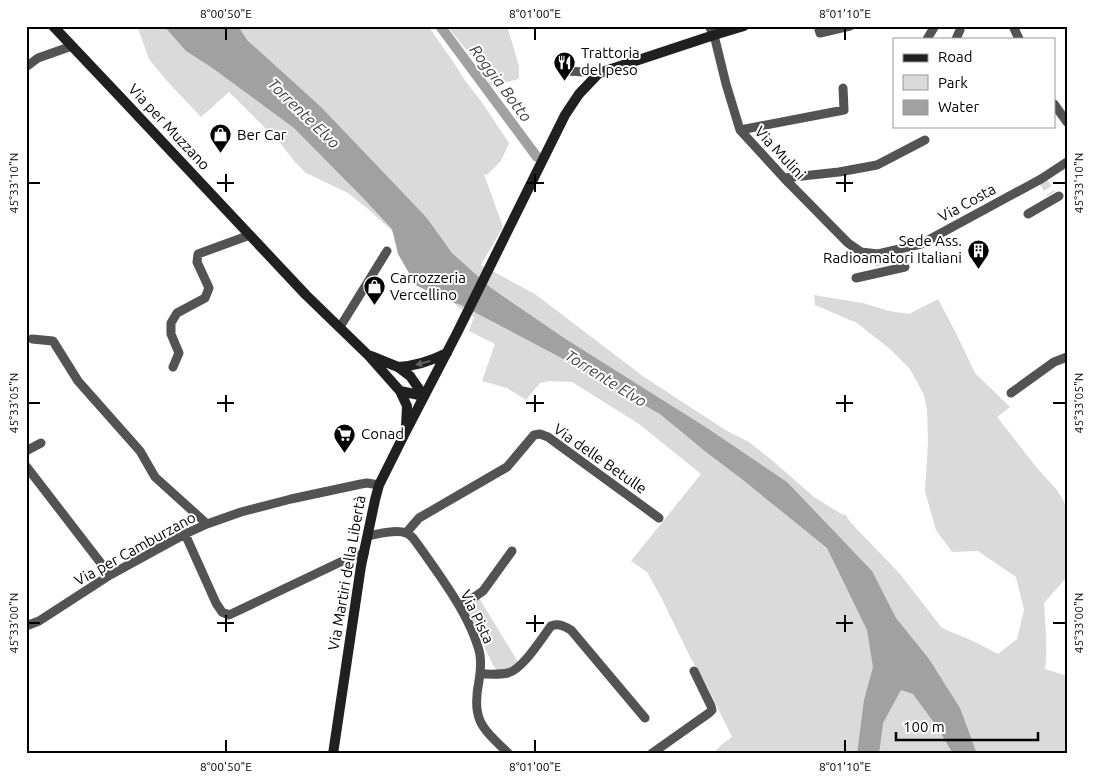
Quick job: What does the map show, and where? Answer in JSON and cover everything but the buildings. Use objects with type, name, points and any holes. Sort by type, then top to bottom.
[{"type":"main road","name":"Via per Muzzano","points":[[53,26],[306,295],[369,356],[400,391],[407,406],[406,430]]},
{"type":"main road","points":[[599,73],[711,30],[744,26]]},
{"type":"main road","name":"Via Martiri della Libertà","points":[[333,754],[364,554],[379,485],[565,115],[579,94],[599,73]]},
{"type":"main road","points":[[398,367],[430,361],[447,353]]},
{"type":"main road","name":"Via per Muzzano","points":[[369,356],[398,367],[410,376],[424,396]]},
{"type":"main road","points":[[400,391],[424,396]]},
{"type":"street","points":[[818,26],[820,33],[850,26]]},
{"type":"street","points":[[928,38],[935,26]]},
{"type":"street","points":[[956,38],[960,26]]},
{"type":"street","points":[[1013,26],[1019,38]]},
{"type":"street","name":"Via Mulini","points":[[711,30],[740,130],[848,243]]},
{"type":"street","points":[[26,67],[38,58],[72,46]]},
{"type":"street","points":[[568,71],[599,73]]},
{"type":"street","points":[[740,130],[844,110],[843,88]]},
{"type":"street","points":[[1056,106],[1065,117]]},
{"type":"street","points":[[784,178],[839,172],[877,165],[925,140]]},
{"type":"street","name":"Via Costa","points":[[848,243],[861,252],[878,256],[921,244],[1042,180],[1067,162]]},
{"type":"street","points":[[1028,214],[1054,196]]},
{"type":"street","points":[[173,367],[179,353],[171,334],[170,323],[177,313],[205,298],[209,288],[197,262],[198,254],[250,235]]},
{"type":"street","points":[[340,327],[387,251]]},
{"type":"street","points":[[856,278],[881,270],[905,267]]},
{"type":"street","points":[[32,339],[53,342],[78,381],[140,451],[155,477],[207,524]]},
{"type":"street","points":[[1011,394],[1054,362],[1067,357]]},
{"type":"street","name":"Via delle Betulle","points":[[406,533],[419,518],[507,468],[534,435],[540,434],[548,437],[659,518]]},
{"type":"street","points":[[26,451],[41,443]]},
{"type":"street","points":[[26,466],[110,575]]},
{"type":"street","name":"Via per Camburzano","points":[[26,626],[39,621],[110,575],[207,524],[241,512],[291,499],[367,483],[379,485]]},
{"type":"street","points":[[368,536],[389,532],[406,533]]},
{"type":"street","name":"Via Pista","points":[[406,533],[413,538],[460,607],[479,647],[481,660],[476,697],[478,717],[490,736],[509,754]]},
{"type":"street","points":[[185,534],[216,603],[222,612],[228,615],[351,557],[364,554]]},
{"type":"street","points":[[460,607],[483,591],[512,551]]},
{"type":"street","points":[[480,674],[506,673],[514,670],[521,665],[551,626],[556,624],[571,630],[645,718]]},
{"type":"street","points":[[651,754],[712,710],[694,671]]},
{"type":"green space","points":[[137,26],[428,26],[509,143],[501,161],[487,175],[484,174],[503,227],[481,265],[535,294],[644,377],[727,431],[749,442],[814,497],[843,515],[845,514],[851,523],[900,574],[942,628],[998,654],[1017,639],[1024,610],[1016,577],[978,551],[952,552],[936,530],[925,491],[928,442],[927,410],[924,395],[910,369],[890,349],[857,323],[815,305],[814,295],[863,303],[889,311],[909,314],[938,299],[975,373],[1010,407],[997,417],[1057,490],[1067,507],[1067,577],[1044,603],[1045,669],[1067,676],[1067,754],[713,754],[732,737],[647,572],[631,561],[701,474],[639,424],[572,382],[549,381],[540,383],[526,400],[507,388],[482,381],[495,344],[469,331],[474,317],[458,307],[391,230],[348,193],[306,173],[281,144],[229,92],[201,117],[149,59]]},
{"type":"green space","points":[[447,26],[507,26],[519,66],[519,79],[490,86],[487,76]]},
{"type":"green space","points":[[479,598],[518,662],[506,670],[497,670],[494,667],[467,611],[469,606]]},
{"type":"water","name":"Torrente Elvo","points":[[164,26],[238,26],[247,40],[321,107],[426,217],[452,253],[491,288],[564,338],[707,428],[787,482],[872,571],[896,618],[929,659],[960,708],[977,754],[953,754],[938,728],[913,694],[901,690],[883,723],[879,754],[857,754],[864,700],[873,667],[867,630],[827,548],[660,414],[556,355],[461,305],[443,299],[416,285],[398,254],[392,229],[365,200],[294,128],[186,51]]},
{"type":"waterway","name":"Roggia Botto","points":[[440,26],[537,157]]},
{"type":"tunnel","points":[[1043,181],[1051,194]]},
{"type":"tunnel","points":[[878,257],[881,267]]},
{"type":"place","name":"Trattoria del peso","points":[[565,81]]},
{"type":"place","name":"Ber Car","points":[[221,154]]},
{"type":"place","name":"Sede Ass. Radioamatori Italiani","points":[[978,269]]},
{"type":"place","name":"Carrozzeria Vercellino","points":[[374,306]]},
{"type":"place","name":"Conad","points":[[345,453]]}]
